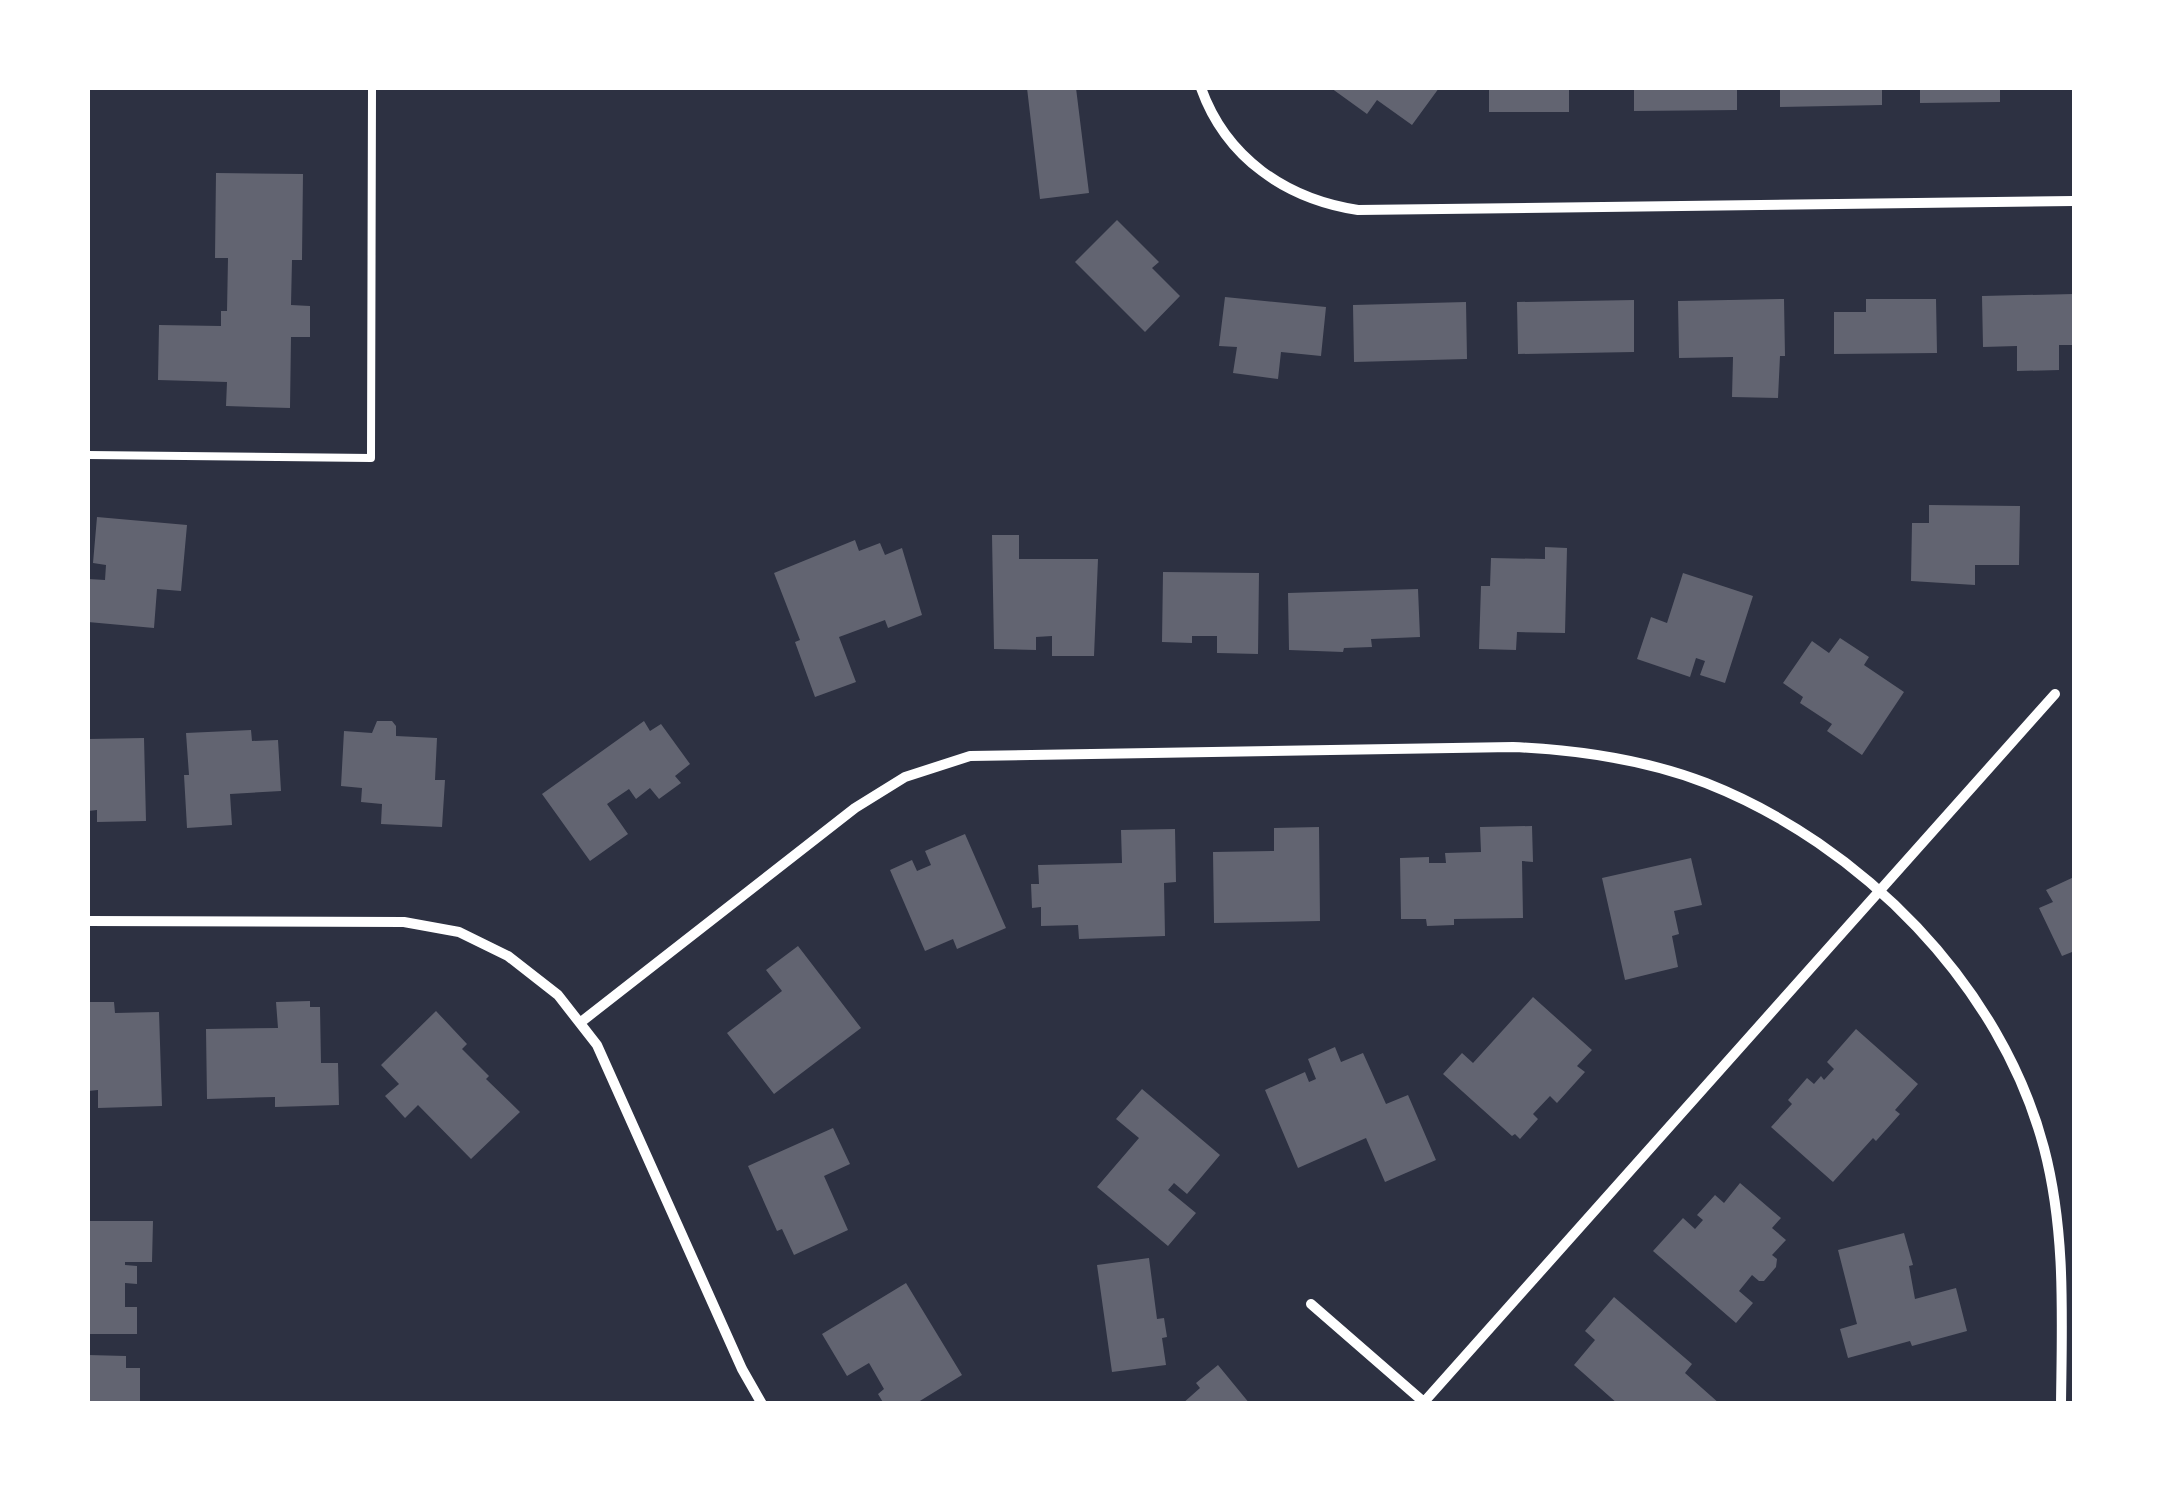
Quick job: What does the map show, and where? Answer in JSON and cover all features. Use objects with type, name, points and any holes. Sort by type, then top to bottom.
[{"type":"street","points":[[1201,88],[1221,129],[1258,170],[1305,198],[1358,210],[2074,201]]},
{"type":"street","points":[[1311,1304],[1425,1403],[2055,694]]},
{"type":"street","points":[[580,1022],[855,808],[924,769],[986,754],[1513,748],[1586,752],[1676,772],[1743,800],[1822,846],[1930,941],[1964,982],[2010,1058],[2047,1160],[2061,1247],[2061,1404]]},
{"type":"street","points":[[88,921],[404,922],[458,932],[499,950],[538,977],[580,1022],[612,1074],[742,1369],[762,1404]]},
{"type":"lane","points":[[88,454],[372,458],[372,88]]},
{"type":"building","points":[[1027,88],[1076,88],[1089,193],[1040,199]]},
{"type":"building","points":[[1331,88],[1439,88],[1412,125],[1377,100],[1367,114]]},
{"type":"building","points":[[1489,88],[1569,88],[1569,112],[1489,112]]},
{"type":"building","points":[[1634,88],[1737,88],[1737,110],[1634,111]]},
{"type":"building","points":[[1780,88],[1882,88],[1882,105],[1780,107]]},
{"type":"building","points":[[1920,88],[2000,88],[2000,102],[1920,103]]},
{"type":"building","points":[[216,173],[303,174],[302,260],[292,260],[291,305],[310,306],[310,337],[291,337],[290,408],[226,406],[227,382],[158,380],[159,325],[221,326],[221,311],[227,311],[228,258],[215,258]]},
{"type":"building","points":[[1117,220],[1159,262],[1152,268],[1180,296],[1145,332],[1075,262]]},
{"type":"building","points":[[2074,294],[2074,345],[2059,345],[2059,370],[2017,371],[2017,346],[1983,347],[1982,296]]},
{"type":"building","points":[[1225,297],[1326,307],[1321,356],[1281,352],[1278,379],[1233,373],[1237,347],[1219,346]]},
{"type":"building","points":[[1784,299],[1785,356],[1780,356],[1778,398],[1732,397],[1733,357],[1679,358],[1678,301]]},
{"type":"building","points":[[1866,299],[1936,299],[1937,353],[1834,354],[1834,312],[1866,312]]},
{"type":"building","points":[[1634,300],[1634,352],[1518,354],[1517,302]]},
{"type":"building","points":[[1466,302],[1467,359],[1354,362],[1353,305]]},
{"type":"building","points":[[1929,505],[2020,506],[2019,565],[1975,565],[1975,585],[1911,581],[1912,523],[1929,523]]},
{"type":"building","points":[[97,517],[187,525],[181,591],[157,589],[154,628],[88,622],[88,579],[105,580],[106,565],[93,563]]},
{"type":"building","points":[[992,535],[1019,535],[1019,559],[1098,559],[1094,656],[1052,656],[1052,636],[1036,637],[1036,650],[994,649]]},
{"type":"building","points":[[855,540],[859,551],[880,543],[885,555],[902,548],[922,615],[888,628],[885,620],[839,637],[856,682],[815,697],[795,642],[800,640],[774,573]]},
{"type":"building","points":[[1545,547],[1567,548],[1565,633],[1517,632],[1516,650],[1479,649],[1481,586],[1490,586],[1491,558],[1545,559]]},
{"type":"building","points":[[1163,572],[1259,573],[1258,654],[1217,653],[1217,636],[1192,636],[1192,643],[1162,642]]},
{"type":"building","points":[[1683,573],[1753,596],[1725,683],[1700,675],[1705,661],[1696,658],[1690,677],[1637,659],[1651,617],[1667,623]]},
{"type":"building","points":[[1418,589],[1420,637],[1371,639],[1372,647],[1344,648],[1343,652],[1289,650],[1288,593]]},
{"type":"building","points":[[1840,638],[1869,657],[1864,665],[1904,692],[1862,755],[1827,731],[1832,724],[1800,703],[1803,697],[1783,683],[1812,641],[1829,653]]},
{"type":"building","points":[[377,721],[392,721],[396,736],[437,738],[435,780],[445,780],[442,827],[381,824],[382,804],[361,802],[362,788],[341,786],[344,731],[372,733]]},
{"type":"building","points":[[644,721],[650,731],[661,724],[690,764],[675,776],[681,783],[659,799],[650,788],[636,799],[629,789],[607,804],[628,834],[590,861],[542,794]]},
{"type":"building","points":[[251,730],[252,741],[278,740],[281,791],[230,794],[232,825],[187,828],[186,733]]},
{"type":"building","points":[[144,738],[146,821],[97,822],[97,810],[88,811],[88,739]]},
{"type":"building","points":[[1532,826],[1533,862],[1522,861],[1523,918],[1454,919],[1454,925],[1427,926],[1426,919],[1401,919],[1400,858],[1429,857],[1429,863],[1446,863],[1445,853],[1481,852],[1480,827]]},
{"type":"building","points":[[1319,827],[1320,921],[1214,923],[1213,852],[1274,851],[1274,828]]},
{"type":"building","points":[[1175,829],[1176,882],[1164,883],[1165,936],[1079,939],[1078,925],[1041,926],[1041,907],[1032,908],[1031,884],[1039,884],[1038,865],[1122,863],[1121,830]]},
{"type":"building","points":[[965,834],[1006,928],[957,949],[953,939],[925,951],[890,870],[912,860],[917,871],[931,865],[925,851]]},
{"type":"building","points":[[1691,858],[1702,905],[1674,911],[1679,934],[1672,936],[1678,967],[1625,980],[1602,878]]},
{"type":"building","points":[[2074,877],[2074,959],[2072,952],[2062,956],[2039,908],[2053,902],[2046,890]]},
{"type":"building","points":[[798,946],[861,1028],[774,1094],[727,1033],[782,991],[766,970]]},
{"type":"building","points":[[1533,997],[1592,1050],[1577,1066],[1585,1072],[1557,1103],[1550,1096],[1533,1114],[1538,1119],[1520,1139],[1443,1074],[1462,1053],[1473,1063]]},
{"type":"building","points":[[310,1001],[310,1007],[320,1007],[321,1063],[338,1063],[339,1105],[275,1107],[275,1097],[207,1099],[206,1029],[278,1028],[276,1002]]},
{"type":"building","points":[[88,1002],[114,1002],[115,1013],[159,1012],[162,1106],[98,1108],[98,1090],[88,1091]]},
{"type":"building","points":[[436,1011],[467,1044],[462,1049],[489,1076],[486,1079],[520,1112],[471,1159],[418,1105],[405,1118],[385,1096],[399,1084],[381,1065]]},
{"type":"building","points":[[1856,1029],[1918,1084],[1895,1110],[1900,1114],[1833,1182],[1771,1127],[1792,1104],[1788,1100],[1807,1078],[1814,1084],[1834,1069],[1827,1062]]},
{"type":"building","points":[[1335,1047],[1341,1062],[1363,1053],[1386,1104],[1408,1095],[1436,1160],[1385,1182],[1366,1138],[1298,1168],[1265,1090],[1305,1072],[1309,1082],[1316,1079],[1308,1059]]},
{"type":"building","points":[[1142,1089],[1220,1155],[1187,1194],[1174,1183],[1168,1190],[1196,1213],[1168,1246],[1097,1187],[1139,1138],[1116,1119]]},
{"type":"building","points":[[833,1128],[850,1164],[824,1176],[848,1230],[794,1255],[782,1229],[777,1231],[748,1166]]},
{"type":"building","points":[[1740,1183],[1781,1218],[1772,1228],[1786,1240],[1772,1255],[1777,1259],[1776,1267],[1764,1281],[1752,1275],[1739,1291],[1753,1303],[1736,1323],[1653,1251],[1683,1218],[1695,1229],[1703,1220],[1697,1215],[1715,1195],[1724,1203]]},
{"type":"building","points":[[88,1221],[153,1221],[152,1262],[125,1262],[137,1266],[137,1284],[125,1283],[125,1307],[137,1307],[137,1334],[88,1334]]},
{"type":"building","points":[[1904,1233],[1913,1265],[1909,1266],[1915,1299],[1956,1288],[1967,1331],[1848,1358],[1840,1329],[1857,1324],[1838,1250]]},
{"type":"building","points":[[1149,1258],[1157,1319],[1164,1318],[1166,1365],[1112,1372],[1097,1265]]},
{"type":"building","points":[[906,1283],[962,1375],[915,1404],[884,1404],[878,1394],[884,1389],[869,1363],[847,1376],[822,1334]]},
{"type":"building","points":[[1614,1297],[1692,1364],[1685,1373],[1720,1404],[1618,1404],[1574,1365],[1595,1340],[1585,1331]]},
{"type":"building","points":[[88,1355],[126,1356],[126,1368],[140,1368],[140,1404],[88,1404]]},
{"type":"building","points":[[1218,1365],[1250,1404],[1182,1404],[1200,1388],[1196,1383]]}]
